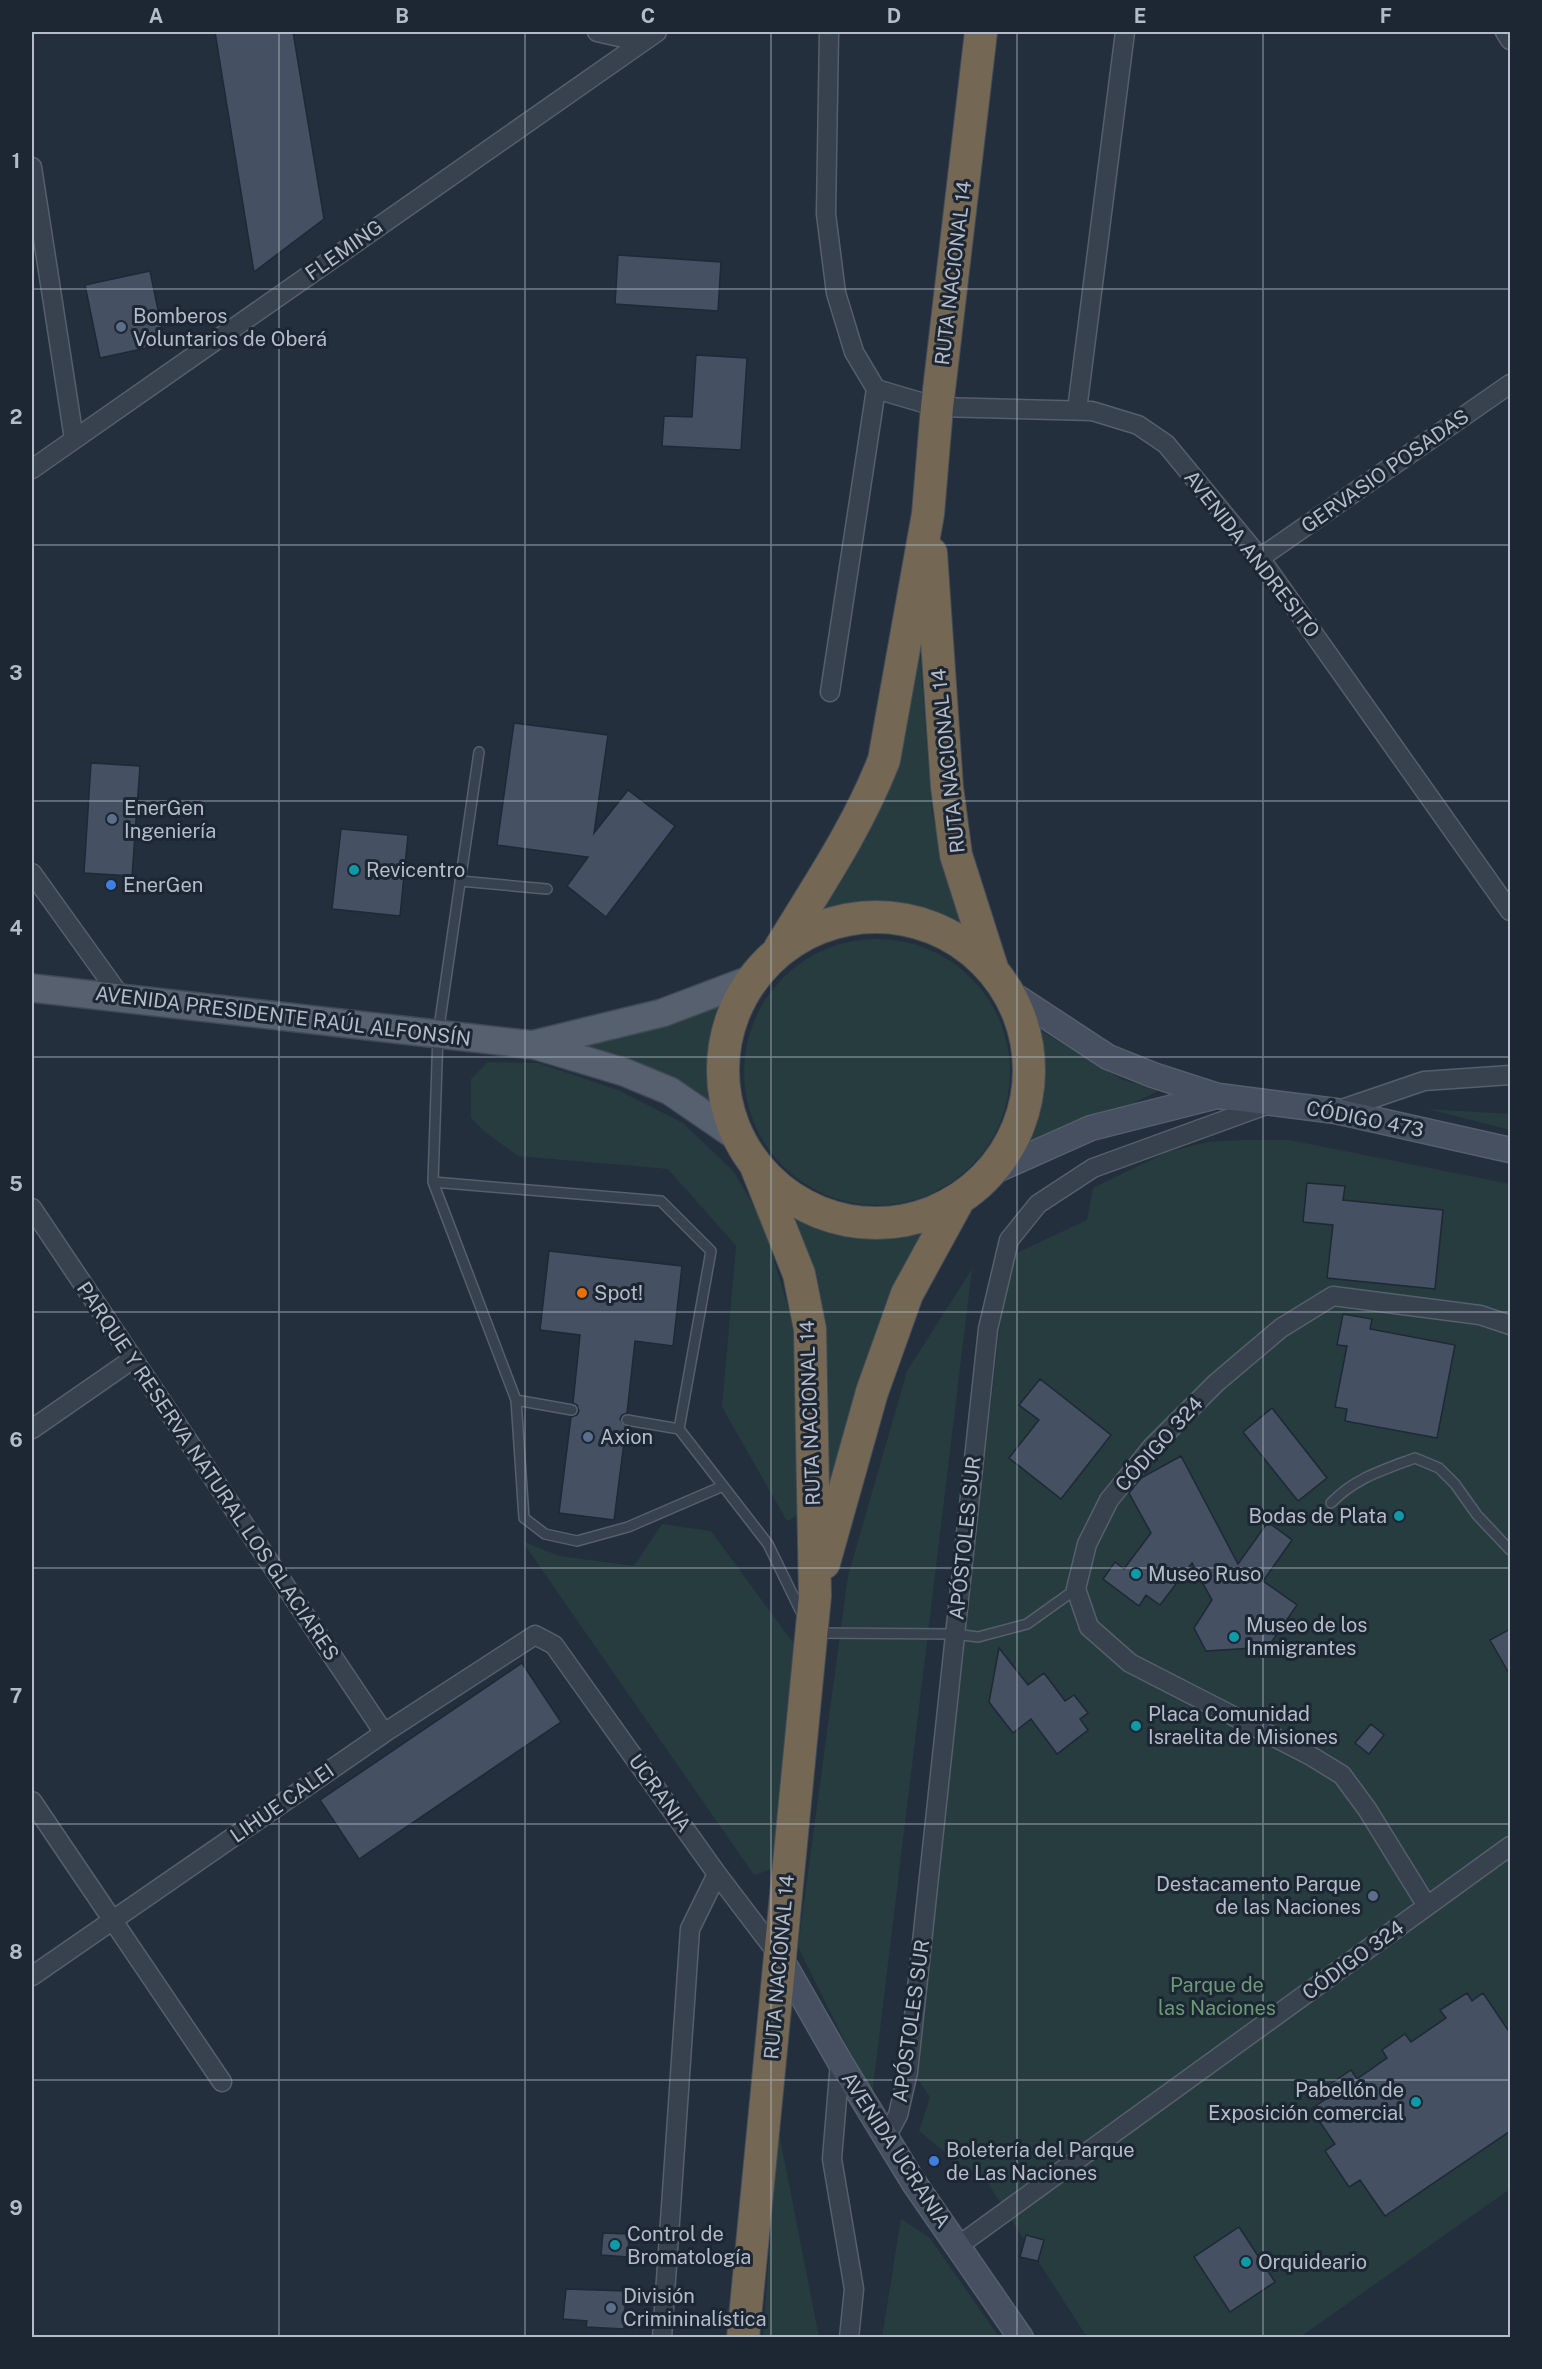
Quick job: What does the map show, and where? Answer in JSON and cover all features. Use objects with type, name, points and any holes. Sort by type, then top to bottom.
[{"type":"highway","name":"RUTA NACIONAL 14","points":[[777,953],[846,842],[872,791],[884,759],[928,514],[981,32]]},
{"type":"highway","name":"RUTA NACIONAL 14","points":[[815,1596],[872,1392],[907,1294],[959,1199],[990,1173],[1016,1133],[1029,1086],[1026,1037],[1001,980],[956,855],[947,788],[928,514]]},
{"type":"highway","points":[[959,1199],[918,1218],[874,1224],[829,1217],[789,1197],[756,1166],[737,1137],[725,1097],[723,1056],[733,1015],[752,979],[777,953],[817,928],[864,916],[912,920],[956,938],[1001,980]]},
{"type":"highway","name":"RUTA NACIONAL 14","points":[[743,2337],[815,1596],[810,1329],[799,1274],[756,1166]]},
{"type":"main road","name":"AVENIDA PRESIDENTE RAÚL ALFONSÍN","points":[[534,1044],[662,1013],[752,979]]},
{"type":"main road","points":[[1001,980],[1108,1056],[1153,1075],[1218,1096]]},
{"type":"main road","name":"AVENIDA PRESIDENTE RAÚL ALFONSÍN","points":[[32,988],[534,1044],[624,1072],[670,1090],[737,1137]]},
{"type":"main road","points":[[990,1173],[1091,1128],[1218,1096]]},
{"type":"main road","name":"CÓDIGO 473","points":[[1218,1096],[1336,1111],[1510,1150]]},
{"type":"main road","name":"AVENIDA UCRANIA","points":[[780,1957],[885,2137],[1021,2337]]},
{"type":"street","points":[[597,32],[641,42]]},
{"type":"street","name":"FLEMING","points":[[32,469],[657,32]]},
{"type":"street","points":[[829,32],[826,214],[836,293],[854,352],[876,389],[830,692]]},
{"type":"street","points":[[1077,410],[1125,32]]},
{"type":"street","points":[[1504,32],[1510,40]]},
{"type":"street","points":[[32,166],[74,439]]},
{"type":"street","name":"GERVASIO POSADAS","points":[[1260,558],[1510,384]]},
{"type":"street","name":"AVENIDA ANDRESITO","points":[[876,389],[938,407],[1092,411],[1138,425],[1166,444],[1260,558],[1510,911]]},
{"type":"street","points":[[32,873],[121,997]]},
{"type":"street","points":[[1336,1111],[1424,1081],[1510,1075]]},
{"type":"street","name":"APÓSTOLES SUR","points":[[885,2137],[898,2115],[908,2072],[988,1329],[1009,1240],[1038,1204],[1093,1168],[1273,1103]]},
{"type":"street","name":"PARQUE Y RESERVA NATURAL LOS GLACIARES","points":[[32,1208],[384,1733]]},
{"type":"street","name":"CÓDIGO 324","points":[[1076,1589],[1087,1544],[1109,1500],[1152,1447],[1216,1383],[1281,1328],[1333,1296],[1480,1315],[1510,1325]]},
{"type":"street","points":[[32,1429],[133,1359]]},
{"type":"street","points":[[1076,1589],[1089,1627],[1130,1663],[1311,1756],[1342,1775],[1367,1809],[1427,1906]]},
{"type":"street","name":"LIHUE CALEI","points":[[32,1976],[384,1733],[535,1635]]},
{"type":"street","name":"UCRANIA","points":[[535,1635],[554,1645],[717,1874],[780,1957]]},
{"type":"street","points":[[32,1801],[222,2082]]},
{"type":"street","name":"CÓDIGO 324","points":[[958,2246],[1510,1846]]},
{"type":"street","points":[[662,2337],[690,1929],[717,1874]]},
{"type":"street","points":[[840,2062],[832,2159],[854,2289],[849,2337]]},
{"type":"lane","points":[[479,752],[438,1034],[433,1182],[516,1400],[524,1518],[545,1534],[577,1541],[628,1527],[723,1486]]},
{"type":"lane","points":[[460,881],[547,889]]},
{"type":"lane","points":[[433,1182],[661,1201],[711,1251],[679,1429]]},
{"type":"lane","points":[[516,1400],[572,1410]]},
{"type":"lane","points":[[627,1420],[679,1429],[768,1544],[811,1633],[955,1634],[978,1637],[1027,1624],[1076,1589]]},
{"type":"lane","points":[[1331,1503],[1346,1487],[1377,1472],[1415,1458],[1439,1468],[1510,1550]]},
{"type":"green space","points":[[919,640],[932,814],[969,937],[913,910],[865,907],[810,923],[887,796]]},
{"type":"green space","points":[[877,939],[903,942],[928,949],[951,962],[971,978],[987,998],[1000,1021],[1007,1046],[1010,1072],[1007,1098],[1000,1123],[987,1146],[971,1166],[951,1182],[928,1195],[903,1202],[877,1205],[851,1202],[826,1195],[803,1182],[783,1166],[767,1146],[754,1123],[747,1098],[744,1072],[747,1046],[754,1021],[767,998],[783,978],[803,962],[826,949],[851,942]]},
{"type":"green space","points":[[731,1001],[707,1060],[720,1116],[577,1046]]},
{"type":"green space","points":[[1033,1026],[1123,1080],[1160,1090],[1116,1112],[1025,1149],[1045,1087]]},
{"type":"green space","points":[[488,1062],[538,1063],[618,1090],[683,1123],[734,1172],[763,1222],[795,1332],[802,1512],[787,1521],[722,1407],[736,1246],[668,1169],[518,1156],[485,1132],[471,1118],[471,1079]]},
{"type":"green space","points":[[1428,1109],[1510,1114],[1510,1130]]},
{"type":"green space","name":"Parque de las Naciones","points":[[1289,1140],[1510,1184],[1510,2189],[1300,2337],[1087,2337],[980,2171],[965,2169],[919,2131],[930,2097],[913,2072],[1008,1257],[1087,1220],[1093,1188],[1167,1152],[1208,1142]]},
{"type":"green space","points":[[786,1209],[851,1233],[938,1226],[874,1339],[828,1503]]},
{"type":"green space","points":[[972,1269],[872,2096],[798,1947],[848,1576],[907,1371]]},
{"type":"green space","points":[[662,1524],[711,1531],[794,1644],[772,1869],[754,1875],[522,1541],[559,1556],[634,1566]]},
{"type":"green space","points":[[778,2128],[819,2337],[763,2337]]},
{"type":"green space","points":[[901,2219],[930,2238],[999,2337],[882,2337]]},
{"type":"building","points":[[215,32],[293,32],[324,219],[254,272]]},
{"type":"building","points":[[618,255],[721,262],[718,311],[615,304]]},
{"type":"building","points":[[150,271],[165,344],[100,358],[85,285]]},
{"type":"building","points":[[696,355],[747,358],[741,450],[662,446],[664,416],[692,417]]},
{"type":"building","points":[[514,723],[608,735],[594,833],[628,790],[675,826],[606,917],[567,886],[588,857],[497,845]]},
{"type":"building","name":"EnerGen Ingeniería","points":[[91,763],[140,766],[132,876],[84,873]]},
{"type":"building","points":[[341,829],[408,835],[400,916],[332,909]]},
{"type":"building","points":[[1307,1183],[1345,1186],[1343,1200],[1443,1210],[1435,1289],[1327,1278],[1333,1225],[1303,1222]]},
{"type":"building","points":[[549,1251],[682,1266],[673,1346],[635,1341],[627,1413],[620,1419],[626,1427],[614,1520],[559,1513],[571,1417],[577,1415],[579,1411],[577,1405],[573,1403],[580,1335],[540,1330]]},
{"type":"building","points":[[1343,1314],[1372,1319],[1370,1329],[1455,1345],[1437,1438],[1345,1421],[1347,1409],[1335,1407],[1347,1346],[1337,1345]]},
{"type":"building","points":[[1040,1379],[1111,1435],[1061,1499],[1009,1458],[1039,1420],[1019,1405]]},
{"type":"building","points":[[1272,1408],[1327,1478],[1298,1501],[1243,1432]]},
{"type":"building","points":[[1181,1456],[1238,1564],[1268,1522],[1292,1540],[1263,1581],[1297,1605],[1268,1647],[1206,1651],[1194,1628],[1212,1600],[1192,1563],[1160,1605],[1146,1595],[1139,1606],[1103,1579],[1115,1562],[1124,1569],[1151,1533],[1129,1493],[1141,1478]]},
{"type":"building","points":[[1510,1629],[1510,1675],[1490,1640]]},
{"type":"building","points":[[999,1648],[1028,1685],[1044,1673],[1065,1701],[1074,1695],[1088,1713],[1080,1719],[1088,1730],[1057,1754],[1031,1719],[1013,1733],[989,1702]]},
{"type":"building","points":[[522,1663],[561,1722],[359,1859],[320,1800]]},
{"type":"building","points":[[1371,1724],[1384,1735],[1369,1754],[1355,1743]]},
{"type":"building","name":"Pabellón de Exposición comercial","points":[[1467,1993],[1472,2001],[1483,1993],[1510,2033],[1510,2131],[1385,2216],[1360,2180],[1349,2187],[1325,2151],[1335,2144],[1311,2109],[1332,2095],[1326,2087],[1351,2070],[1357,2079],[1387,2058],[1382,2050],[1405,2034],[1411,2042],[1446,2018],[1440,2010]]},
{"type":"building","points":[[1239,2227],[1275,2282],[1230,2312],[1194,2257]]},
{"type":"building","name":"Control de Bromatología","points":[[603,2233],[629,2234],[628,2257],[601,2255]]},
{"type":"building","points":[[1026,2235],[1044,2240],[1038,2261],[1020,2257]]},
{"type":"building","points":[[566,2289],[626,2291],[624,2329],[586,2327],[587,2321],[563,2319]]},
{"type":"place","name":"Bomberos Voluntarios de Oberá","points":[[121,327]]},
{"type":"place","name":"EnerGen Ingeniería","points":[[112,819]]},
{"type":"place","name":"Revicentro","points":[[354,870]]},
{"type":"place","name":"EnerGen","points":[[111,885]]},
{"type":"place","name":"Spot!","points":[[582,1293]]},
{"type":"place","name":"Axion","points":[[588,1437]]},
{"type":"place","name":"Bodas de Plata","points":[[1399,1516]]},
{"type":"place","name":"Museo Ruso","points":[[1136,1574]]},
{"type":"place","name":"Museo de los Inmigrantes","points":[[1234,1637]]},
{"type":"place","name":"Placa Comunidad Israelita de Misiones","points":[[1136,1726]]},
{"type":"place","name":"Destacamento Parque de las Naciones","points":[[1373,1896]]},
{"type":"place","name":"Pabellón de Exposición comercial","points":[[1416,2102]]},
{"type":"place","name":"Boletería del Parque de Las Naciones","points":[[934,2161]]},
{"type":"place","name":"Control de Bromatología","points":[[615,2245]]},
{"type":"place","name":"Orquideario","points":[[1246,2262]]},
{"type":"place","name":"División Crimininalística","points":[[611,2308]]}]
